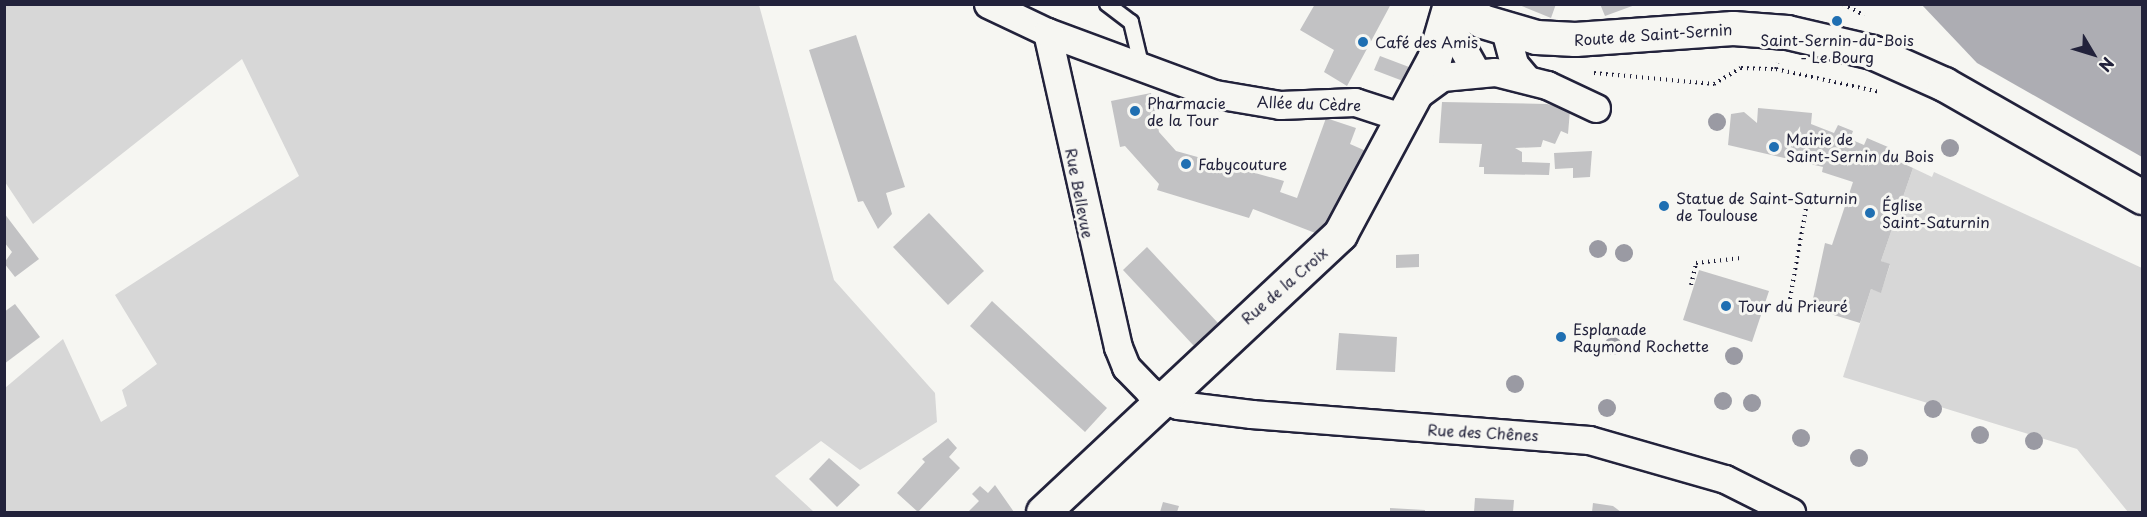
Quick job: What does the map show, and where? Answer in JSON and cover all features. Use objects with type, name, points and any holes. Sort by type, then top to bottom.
[{"type":"street","points":[[988,4],[1047,32]]},
{"type":"street","points":[[1451,10],[1476,72]]},
{"type":"street","name":"Route de Saint-Sernin","points":[[1451,10],[1505,30],[1575,39],[1733,28],[1837,42],[1906,64],[2142,197]]},
{"type":"street","name":"Rue de la Croix","points":[[1043,513],[1340,234],[1407,108],[1451,10]]},
{"type":"street","points":[[1505,30],[1514,64],[1524,77]]},
{"type":"street","name":"Allée du Cèdre","points":[[1047,32],[1143,70],[1252,102],[1355,102],[1407,108]]},
{"type":"street","name":"Rue Bellevue","points":[[1047,32],[1118,347],[1126,367],[1162,400]]},
{"type":"street","points":[[1407,108],[1442,78],[1476,72],[1524,77],[1596,108]]},
{"type":"street","name":"Rue des Chênes","points":[[1162,400],[1251,414],[1589,440],[1725,479],[1791,513]]},
{"type":"lane","points":[[1107,4],[1131,22],[1143,70]]},
{"type":"path","points":[[1594,73],[1714,84],[1741,68]]},
{"type":"path","points":[[1790,299],[1807,203]]},
{"type":"path","points":[[1691,285],[1696,263],[1741,258]]},
{"type":"shaded area","points":[[4,5],[759,5],[834,280],[935,393],[937,422],[860,470],[821,441],[775,476],[814,512],[5,512],[5,388],[63,339],[101,422],[127,406],[122,390],[157,364],[115,295],[299,176],[242,59],[33,224],[5,182]]},
{"type":"shaded area","points":[[1922,5],[2142,5],[2142,157],[1977,63]]},
{"type":"shaded area","points":[[1913,168],[1932,177],[1934,172],[2142,268],[2142,512],[2128,512],[2077,449],[1843,377],[1871,289],[1881,292],[1890,265],[1881,261]]},
{"type":"building","points":[[1315,4],[1391,4],[1347,86],[1324,72],[1334,50],[1300,30]]},
{"type":"building","points":[[1517,4],[1556,4],[1551,18]]},
{"type":"building","points":[[1600,4],[1635,4],[1635,5],[1605,16]]},
{"type":"building","points":[[856,35],[905,187],[886,193],[892,214],[878,229],[863,201],[858,202],[809,50]]},
{"type":"building","points":[[1380,56],[1409,67],[1403,81],[1374,70]]},
{"type":"building","points":[[1151,93],[1159,132],[1176,151],[1284,181],[1280,192],[1297,198],[1326,118],[1356,128],[1350,144],[1366,151],[1342,218],[1332,214],[1323,236],[1253,209],[1249,218],[1157,190],[1159,184],[1125,146],[1120,147],[1111,101]]},
{"type":"building","points":[[1442,102],[1547,104],[1570,110],[1568,134],[1561,131],[1555,144],[1543,140],[1541,147],[1515,148],[1522,152],[1522,162],[1550,163],[1549,175],[1484,174],[1484,167],[1479,167],[1482,144],[1439,143]]},
{"type":"building","points":[[1758,108],[1812,113],[1811,124],[1834,133],[1838,125],[1853,131],[1850,139],[1864,145],[1867,138],[1888,147],[1884,155],[1913,168],[1881,261],[1890,264],[1881,293],[1871,289],[1860,323],[1811,308],[1825,243],[1832,245],[1853,182],[1822,172],[1823,167],[1728,145],[1731,114],[1744,112],[1757,123]]},
{"type":"building","points":[[1592,151],[1590,177],[1573,178],[1573,168],[1555,169],[1554,153]]},
{"type":"building","points":[[4,213],[39,259],[15,277],[4,263],[12,252],[4,242]]},
{"type":"building","points":[[929,213],[984,271],[948,305],[893,247]]},
{"type":"building","points":[[1147,247],[1218,323],[1194,346],[1123,270]]},
{"type":"building","points":[[1419,254],[1419,267],[1396,268],[1396,255]]},
{"type":"building","name":"Tour du Prieuré","points":[[1699,270],[1769,291],[1752,342],[1683,320]]},
{"type":"building","points":[[992,301],[1107,408],[1085,432],[970,326]]},
{"type":"building","points":[[15,304],[40,337],[4,364],[4,312]]},
{"type":"building","points":[[1339,333],[1397,337],[1395,372],[1336,370]]},
{"type":"building","points":[[948,438],[957,448],[949,457],[960,468],[918,512],[897,493],[925,462],[922,459]]},
{"type":"building","points":[[829,458],[860,485],[837,507],[809,479]]},
{"type":"building","points":[[995,485],[1014,512],[968,512],[979,501],[972,494],[980,486],[988,493]]},
{"type":"building","points":[[1475,498],[1514,500],[1513,512],[1474,512]]},
{"type":"building","points":[[1163,502],[1179,506],[1177,512],[1160,512]]},
{"type":"building","points":[[1593,503],[1613,506],[1621,512],[1592,512]]},
{"type":"building","points":[[1390,508],[1425,510],[1425,512],[1390,512]]},
{"type":"place","name":"Saint-Sernin-du-Bois - Le Bourg","points":[[1837,21]]},
{"type":"place","name":"Café des Amis","points":[[1363,42]]},
{"type":"place","name":"Pharmacie de la Tour","points":[[1135,111]]},
{"type":"place","name":"Mairie de Saint-Sernin du Bois","points":[[1774,147]]},
{"type":"place","name":"Fabycouture","points":[[1186,164]]},
{"type":"place","name":"Statue de Saint-Saturnin de Toulouse","points":[[1664,206]]},
{"type":"place","name":"Église Saint-Saturnin","points":[[1870,213]]},
{"type":"place","name":"Tour du Prieuré","points":[[1726,306]]},
{"type":"place","name":"Esplanade Raymond Rochette","points":[[1561,337]]}]
